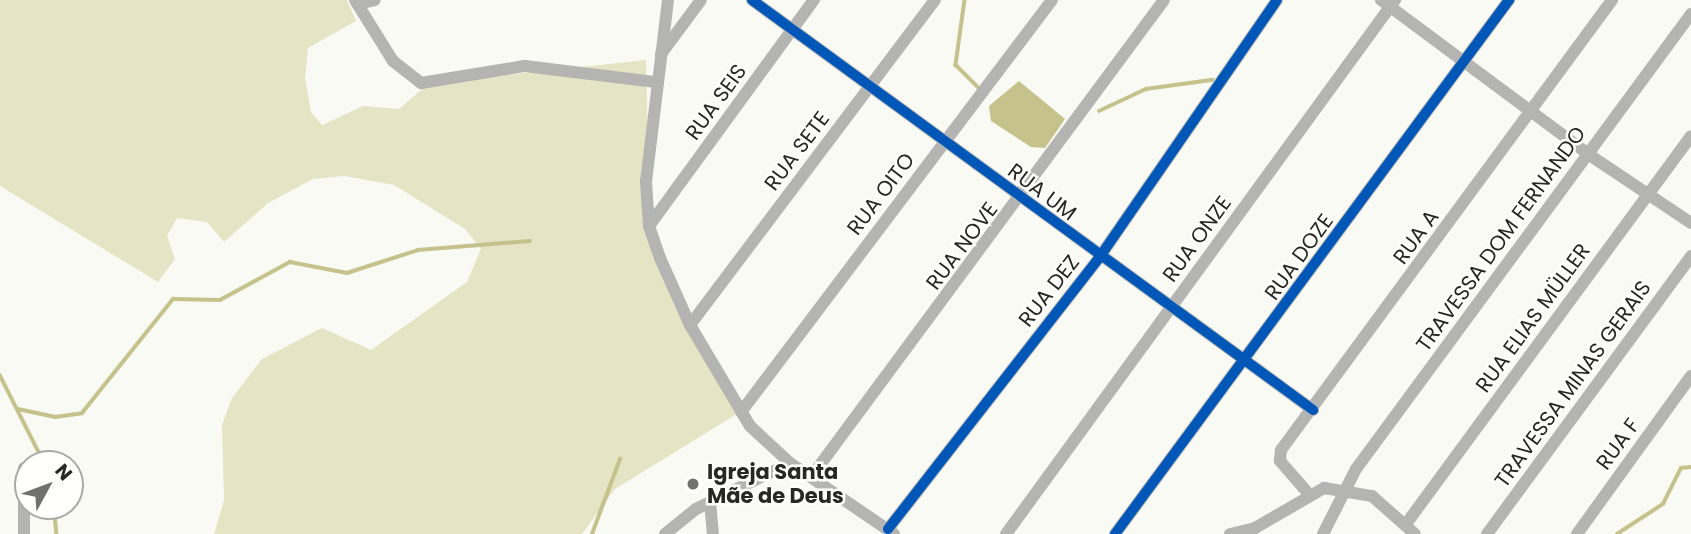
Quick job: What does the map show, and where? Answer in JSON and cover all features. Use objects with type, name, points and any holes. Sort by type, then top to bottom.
[{"type":"street","points":[[374,0],[356,2],[393,61],[421,83],[525,66],[656,82]]},
{"type":"street","points":[[668,0],[646,182],[649,226],[690,325],[741,412],[790,463],[891,532]]},
{"type":"street","points":[[659,58],[701,0]]},
{"type":"street","name":"RUA UM","points":[[752,0],[1099,258],[1313,410]]},
{"type":"street","name":"RUA SEIS","points":[[649,226],[814,0]]},
{"type":"street","name":"RUA SETE","points":[[690,325],[935,0]]},
{"type":"street","name":"RUA OITO","points":[[741,412],[1052,0]]},
{"type":"street","name":"RUA NOVE","points":[[811,477],[1021,200],[1164,0]]},
{"type":"street","name":"RUA DEZ","points":[[891,532],[1099,258],[1278,0]]},
{"type":"street","name":"RUA DOZE","points":[[1115,534],[1245,363],[1509,0]]},
{"type":"street","name":"RUA A","points":[[1308,493],[1279,454],[1612,0]]},
{"type":"street","points":[[1389,2],[1588,154],[1691,223]]},
{"type":"street","name":"RUA ONZE","points":[[1006,534],[1389,2]]},
{"type":"street","name":"TRAVESSA DOM FERNANDO","points":[[1323,534],[1348,491],[1356,469],[1691,14]]},
{"type":"street","name":"RUA ELIAS MÜLLER","points":[[1410,529],[1691,136]]},
{"type":"street","name":"TRAVESSA MINAS GERAIS","points":[[1487,534],[1691,256]]},
{"type":"street","name":"RUA F","points":[[1577,534],[1691,376]]},
{"type":"street","points":[[665,534],[710,501],[790,463]]},
{"type":"street","points":[[1230,534],[1269,521],[1308,493],[1348,491],[1372,496],[1410,529]]},
{"type":"street","points":[[710,501],[713,534]]},
{"type":"green space","points":[[0,0],[347,0],[356,21],[308,48],[305,78],[311,112],[322,125],[363,106],[399,109],[429,83],[646,60],[650,227],[658,263],[740,412],[615,489],[582,534],[214,534],[224,500],[222,425],[232,398],[262,359],[322,328],[371,350],[467,282],[481,249],[465,229],[394,185],[345,176],[313,179],[268,203],[224,242],[207,222],[177,218],[167,236],[175,259],[158,282],[0,186]]},
{"type":"shaded area","points":[[1019,81],[1065,119],[1045,148],[1031,147],[991,121],[989,106]]},
{"type":"waterway","points":[[965,0],[956,65],[980,89]]},
{"type":"waterway","points":[[1099,111],[1146,89],[1212,80]]},
{"type":"waterway","points":[[18,409],[55,417],[82,413],[173,299],[220,300],[290,262],[347,273],[418,250],[530,241]]},
{"type":"waterway","points":[[0,375],[38,450]]},
{"type":"waterway","points":[[592,534],[620,459]]},
{"type":"waterway","points":[[1617,534],[1663,504],[1681,468],[1691,467]]},
{"type":"waterway","points":[[56,520],[57,534]]},
{"type":"cycle path","points":[[752,0],[1313,410]]},
{"type":"cycle path","points":[[888,529],[1099,258],[1277,0]]},
{"type":"cycle path","points":[[1115,534],[1509,0]]},
{"type":"place","name":"Igreja Santa Mãe de Deus","points":[[693,484]]}]
